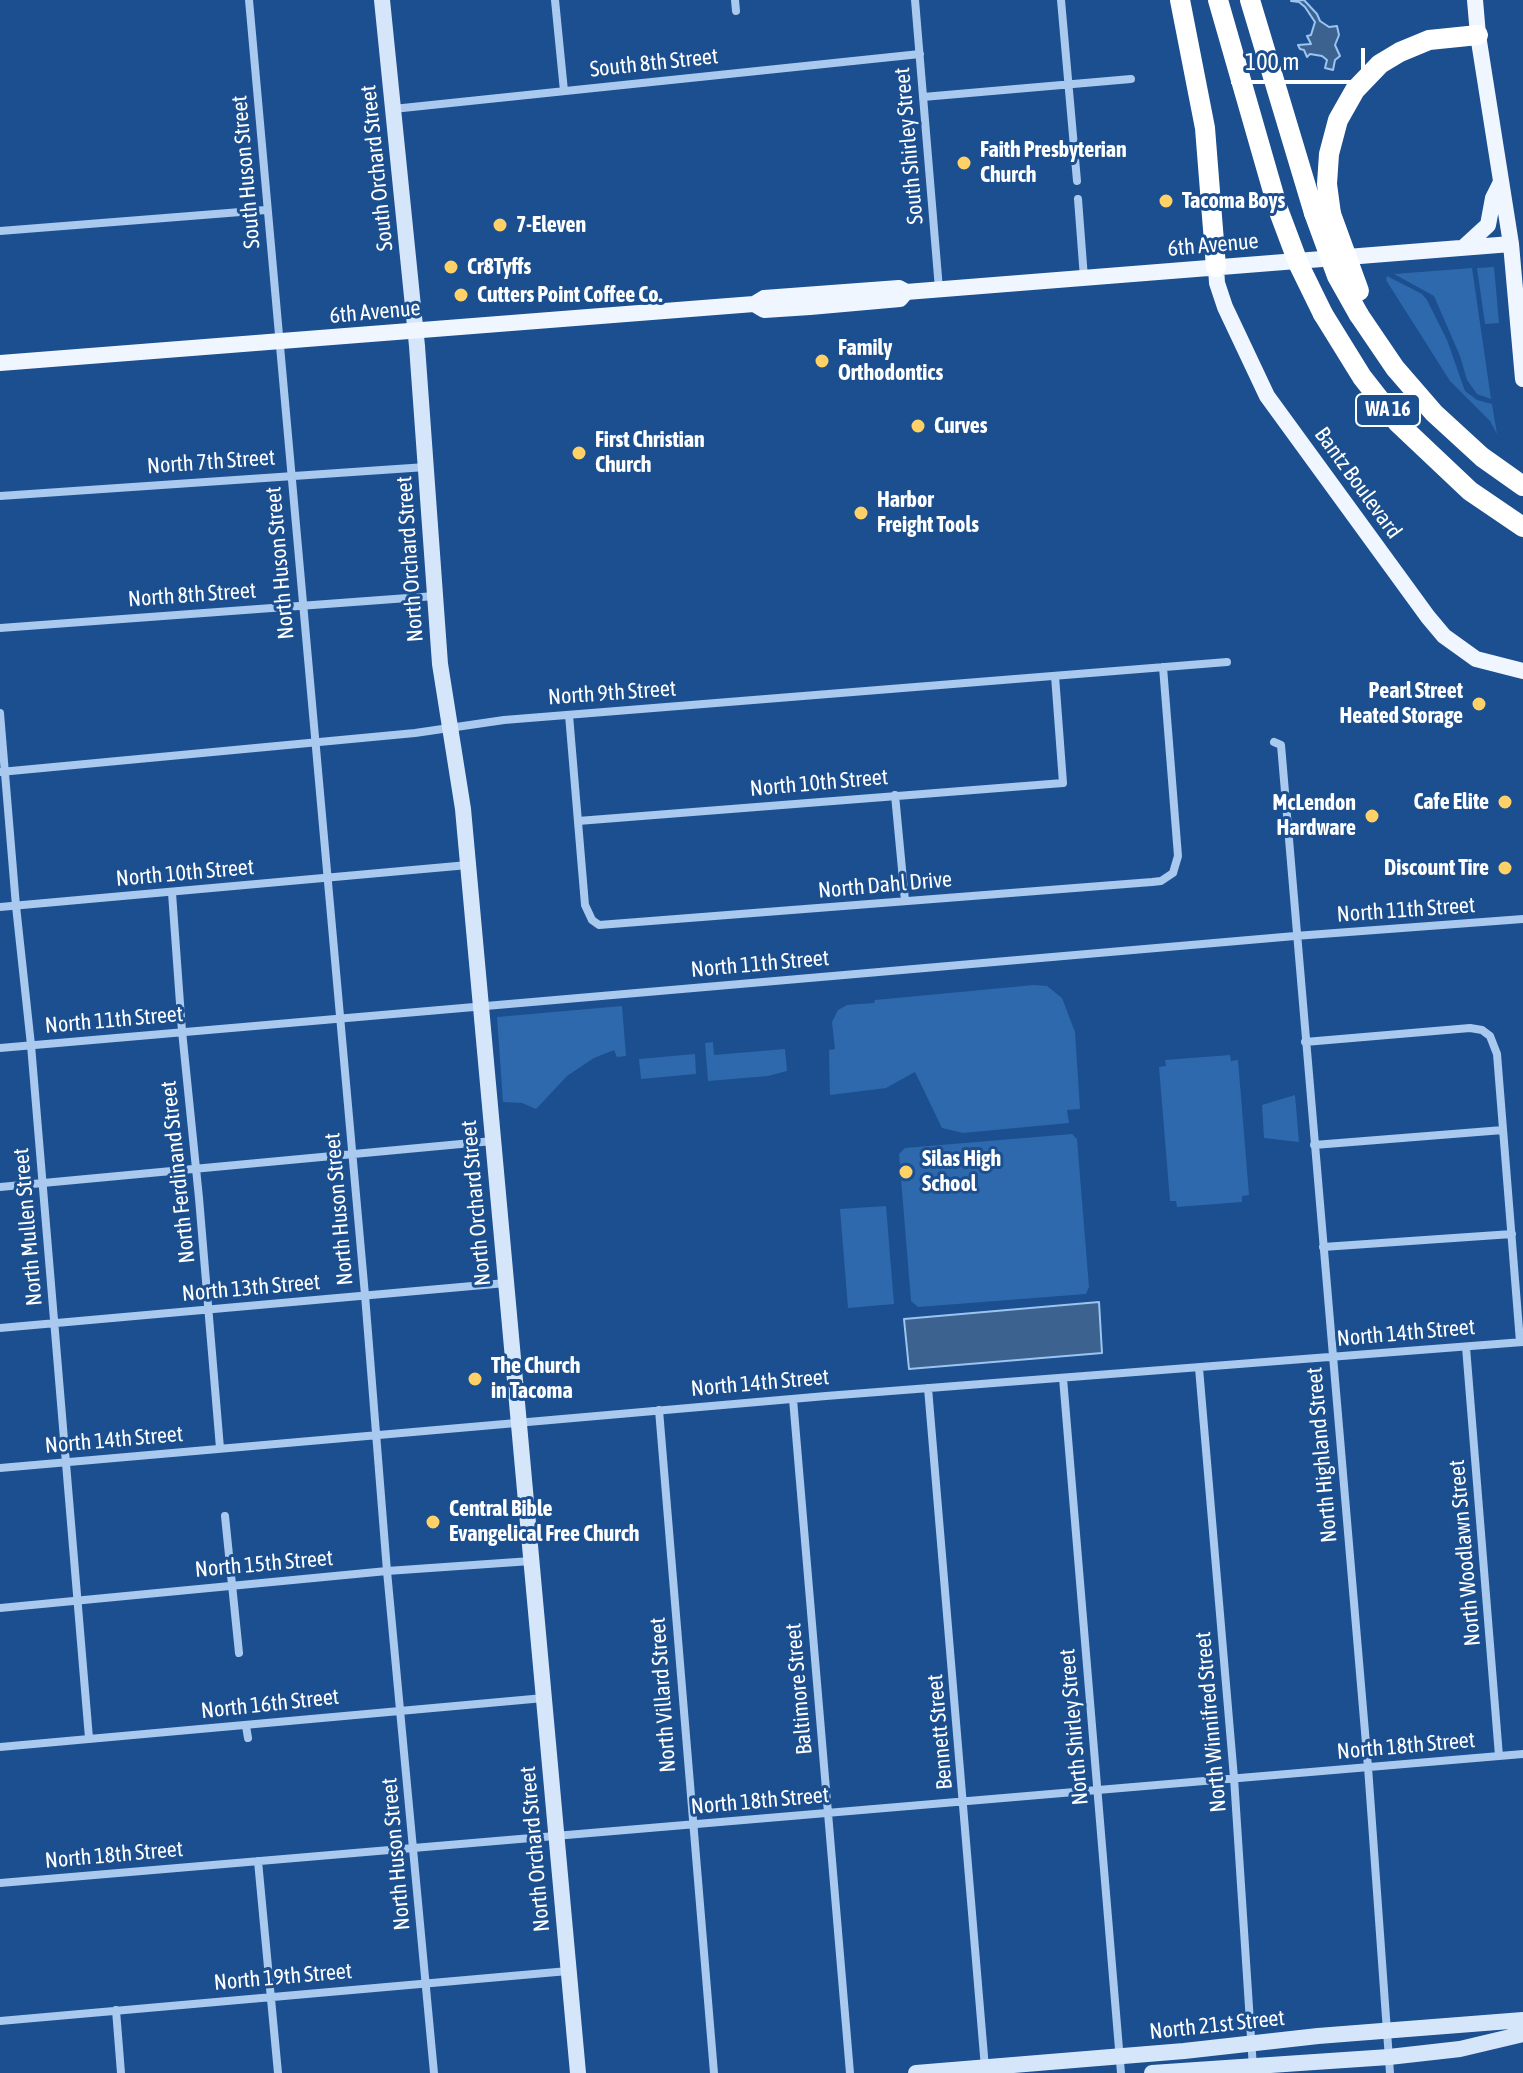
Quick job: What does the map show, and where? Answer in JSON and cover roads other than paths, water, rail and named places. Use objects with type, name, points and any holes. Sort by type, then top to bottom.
[{"type":"highway","points":[[1180,0],[1195,64],[1205,128],[1216,267]]},
{"type":"highway","name":"WA 16","points":[[1218,0],[1278,209],[1299,265],[1323,314],[1362,377],[1398,423],[1470,491],[1523,527]]},
{"type":"highway","name":"WA 16","points":[[1250,0],[1322,214],[1337,276],[1395,368],[1424,402],[1463,441],[1523,486]]},
{"type":"highway","points":[[1395,368],[1322,214],[1329,154],[1338,120],[1355,90],[1380,64],[1429,40],[1478,35]]},
{"type":"main road","points":[[1475,0],[1501,183],[1517,243],[1523,379]]},
{"type":"main road","points":[[1464,247],[1488,225],[1495,189],[1501,183]]},
{"type":"main road","name":"6th Avenue","points":[[0,363],[754,304],[764,310],[810,307],[900,299],[906,292],[939,289],[1517,243]]},
{"type":"main road","name":"Bantz Boulevard","points":[[1216,267],[1217,283],[1225,307],[1267,396],[1428,617],[1444,636],[1476,659],[1523,671]]},
{"type":"street","name":"South Huson Street","points":[[249,0],[279,342]]},
{"type":"street","name":"South Orchard Street","points":[[382,0],[416,331]]},
{"type":"street","points":[[555,0],[564,91]]},
{"type":"street","points":[[735,0],[736,11]]},
{"type":"street","name":"South Shirley Street","points":[[915,0],[939,289]]},
{"type":"street","points":[[1061,0],[1077,181]]},
{"type":"street","name":"South 8th Street","points":[[393,109],[920,54]]},
{"type":"street","points":[[923,97],[1131,79]]},
{"type":"street","points":[[1078,199],[1084,278]]},
{"type":"street","points":[[0,231],[266,210]]},
{"type":"street","name":"North Orchard Street","points":[[416,331],[435,596],[448,727],[461,795],[468,865],[578,2073]]},
{"type":"street","name":"North Huson Street","points":[[279,342],[434,2073]]},
{"type":"street","name":"North 7th Street","points":[[0,496],[426,467]]},
{"type":"street","name":"North 8th Street","points":[[0,628],[435,596]]},
{"type":"street","name":"North 9th Street","points":[[3,772],[415,733],[569,715],[1227,662]]},
{"type":"street","name":"North Dahl Drive","points":[[578,821],[585,905],[592,920],[599,925],[1161,881],[1173,873],[1178,848],[1163,667]]},
{"type":"street","name":"North 10th Street","points":[[578,821],[1063,783],[1055,676]]},
{"type":"street","name":"North Mullen Street","points":[[0,713],[89,1738]]},
{"type":"street","points":[[569,715],[578,821]]},
{"type":"street","name":"North Highland Street","points":[[1274,742],[1281,745],[1368,1767],[1390,2065]]},
{"type":"street","points":[[895,795],[905,901]]},
{"type":"street","name":"North 10th Street","points":[[0,907],[468,865]]},
{"type":"street","name":"North Ferdinand Street","points":[[172,893],[220,1448]]},
{"type":"street","name":"North 11th Street","points":[[0,1048],[1523,919]]},
{"type":"street","points":[[1305,1042],[1466,1028],[1479,1029],[1493,1042],[1497,1054],[1522,1342]]},
{"type":"street","points":[[1314,1145],[1503,1130]]},
{"type":"street","points":[[0,1187],[493,1141]]},
{"type":"street","points":[[1323,1247],[1512,1234]]},
{"type":"street","name":"North 13th Street","points":[[0,1328],[506,1283]]},
{"type":"street","name":"North 14th Street","points":[[0,1468],[659,1410],[1522,1342]]},
{"type":"street","name":"North Woodlawn Street","points":[[1466,1347],[1499,1756]]},
{"type":"street","name":"North Winnifred Street","points":[[1199,1368],[1234,1778],[1253,2070]]},
{"type":"street","name":"North Shirley Street","points":[[1063,1378],[1121,2065]]},
{"type":"street","name":"Bennett Street","points":[[928,1388],[985,2070]]},
{"type":"street","name":"Baltimore Street","points":[[793,1399],[850,2073]]},
{"type":"street","name":"North Villard Street","points":[[659,1410],[714,2073]]},
{"type":"street","points":[[225,1516],[239,1653]]},
{"type":"street","name":"North 15th Street","points":[[0,1608],[387,1571],[531,1561]]},
{"type":"street","name":"North 16th Street","points":[[0,1747],[544,1698]]},
{"type":"street","points":[[246,1726],[248,1738]]},
{"type":"street","name":"North 18th Street","points":[[0,1883],[1523,1754]]},
{"type":"street","points":[[258,1861],[278,2073]]},
{"type":"street","name":"North 19th Street","points":[[0,2021],[568,1971]]},
{"type":"street","points":[[116,2010],[121,2073]]},
{"type":"street","name":"North 21st Street","points":[[916,2073],[1121,2065],[1318,2036],[1523,2020]]},
{"type":"street","name":"North 21st Street","points":[[1152,2073],[1390,2065],[1523,2034]]},
{"type":"place","name":"Faith Presbyterian Church","points":[[964,163]]},
{"type":"place","name":"Tacoma Boys","points":[[1166,201]]},
{"type":"place","name":"7-Eleven","points":[[500,225]]},
{"type":"place","name":"Cr8Tyffs","points":[[451,267]]},
{"type":"place","name":"Cutters Point Coffee Co.","points":[[461,295]]},
{"type":"place","name":"Family Orthodontics","points":[[822,361]]},
{"type":"place","name":"Curves","points":[[918,426]]},
{"type":"place","name":"First Christian Church","points":[[579,453]]},
{"type":"place","name":"Harbor Freight Tools","points":[[861,513]]},
{"type":"place","name":"Pearl Street Heated Storage","points":[[1479,704]]},
{"type":"place","name":"Cafe Elite","points":[[1505,802]]},
{"type":"place","name":"McLendon Hardware","points":[[1372,816]]},
{"type":"place","name":"Discount Tire","points":[[1505,868]]},
{"type":"place","name":"Silas High School","points":[[906,1172]]},
{"type":"place","name":"The Church in Tacoma","points":[[475,1379]]},
{"type":"place","name":"Central Bible Evangelical Free Church","points":[[433,1522]]}]
